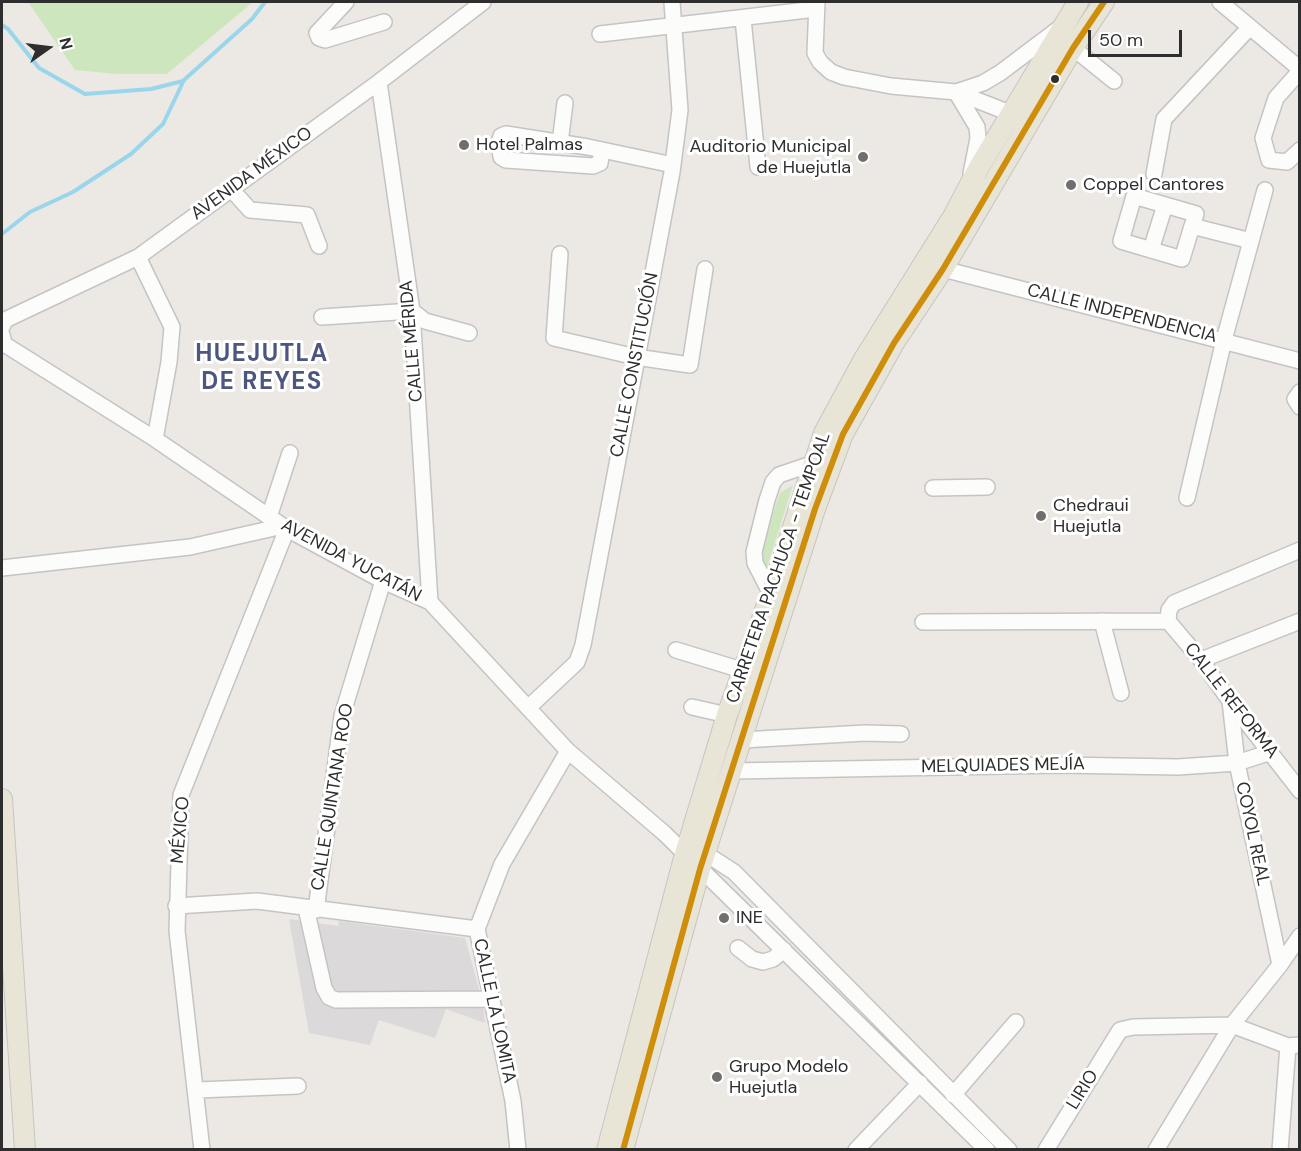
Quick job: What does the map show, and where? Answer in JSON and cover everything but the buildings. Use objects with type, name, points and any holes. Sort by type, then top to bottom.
[{"type":"main road","name":"CARRETERA PACHUCA - TEMPOAL","points":[[607,1149],[733,771],[814,464],[825,433],[844,393],[954,215],[1078,2]]},
{"type":"main road","name":"CARRETERA PACHUCA - TEMPOAL","points":[[623,1149],[687,848],[727,718],[745,671],[779,598],[834,456],[860,400],[943,269],[1073,48],[1104,2]]},
{"type":"main road","points":[[727,718],[744,734]]},
{"type":"main road","points":[[2,799],[25,1149]]},
{"type":"street","points":[[346,2],[317,33],[319,38],[325,40],[384,22]]},
{"type":"street","name":"AVENIDA MÉXICO","points":[[3,334],[138,257],[379,82],[483,2]]},
{"type":"street","name":"CALLE CONSTITUCIÓN","points":[[529,706],[576,662],[583,645],[672,165],[680,110],[676,26],[672,2]]},
{"type":"street","points":[[1220,2],[1299,70],[1276,98],[1263,138],[1269,160],[1287,162],[1299,150]]},
{"type":"street","points":[[600,34],[743,19],[816,5],[815,53],[819,62],[831,72],[844,77],[891,86],[956,92],[1012,112],[1030,122]]},
{"type":"street","points":[[743,19],[758,167]]},
{"type":"street","points":[[956,92],[983,83],[1000,73],[1062,26]]},
{"type":"street","points":[[1154,174],[1164,119],[1250,27]]},
{"type":"street","points":[[1073,48],[1114,81]]},
{"type":"street","name":"CALLE MÉRIDA","points":[[379,82],[412,311],[430,602]]},
{"type":"street","points":[[956,92],[978,132],[969,186]]},
{"type":"street","points":[[560,142],[566,104]]},
{"type":"street","points":[[602,150],[600,163],[593,166],[512,160],[501,157],[499,143],[501,136],[506,135],[560,142],[602,150],[672,165]]},
{"type":"street","points":[[231,189],[250,210],[307,215],[319,246]]},
{"type":"street","points":[[1187,498],[1224,340],[1265,190]]},
{"type":"street","points":[[1134,196],[1196,214],[1192,226],[1182,259],[1121,241],[1134,196]]},
{"type":"street","points":[[1151,250],[1165,205]]},
{"type":"street","points":[[1192,226],[1251,241]]},
{"type":"street","points":[[560,254],[554,338],[636,357],[690,365],[705,269]]},
{"type":"street","points":[[138,257],[172,327],[169,362],[155,439]]},
{"type":"street","name":"CALLE INDEPENDENCIA","points":[[943,269],[1299,361]]},
{"type":"street","points":[[322,317],[412,311],[425,321],[469,333]]},
{"type":"street","name":"AVENIDA YUCATÁN","points":[[3,334],[269,517],[383,582],[430,602],[529,706],[568,751],[664,833],[687,848]]},
{"type":"street","points":[[1299,392],[1295,399],[1299,408]]},
{"type":"street","points":[[269,517],[290,453]]},
{"type":"street","points":[[779,598],[756,569],[754,552],[772,482],[780,475],[834,456]]},
{"type":"street","points":[[933,488],[987,487]]},
{"type":"street","points":[[2,568],[190,547],[285,527]]},
{"type":"street","name":"MÉXICO","points":[[202,1149],[176,906],[181,795],[285,527]]},
{"type":"street","points":[[923,622],[1102,621],[1168,616],[1174,603],[1299,550]]},
{"type":"street","name":"CALLE QUINTANA ROO","points":[[311,909],[342,716],[383,582]]},
{"type":"street","name":"CALLE REFORMA","points":[[1168,616],[1230,702],[1299,791]]},
{"type":"street","points":[[1102,621],[1121,693]]},
{"type":"street","points":[[1201,660],[1299,621]]},
{"type":"street","points":[[676,650],[745,671]]},
{"type":"street","name":"COYOL REAL","points":[[1230,702],[1237,763],[1280,966]]},
{"type":"street","points":[[692,707],[727,718]]},
{"type":"street","points":[[744,734],[901,734]]},
{"type":"street","name":"CALLE LA LOMITA","points":[[518,1149],[513,1101],[477,929],[502,864],[568,751]]},
{"type":"street","name":"MELQUIADES MEJÍA","points":[[733,771],[1059,765],[1178,767],[1237,763],[1271,752]]},
{"type":"street","points":[[687,848],[703,862],[787,952],[987,1149]]},
{"type":"street","points":[[703,862],[734,872],[1009,1149]]},
{"type":"street","points":[[176,906],[257,901],[477,929]]},
{"type":"street","points":[[311,909],[324,988],[329,997],[336,1000],[491,999]]},
{"type":"street","points":[[1156,1149],[1232,1025],[1280,966],[1299,936]]},
{"type":"street","points":[[738,948],[752,959],[763,962],[803,942]]},
{"type":"street","points":[[953,1095],[1016,1022]]},
{"type":"street","points":[[1232,1025],[1294,1046],[1280,1149]]},
{"type":"street","name":"LIRIO","points":[[1046,1149],[1120,1030],[1133,1027],[1232,1025]]},
{"type":"street","points":[[856,1149],[920,1083]]},
{"type":"street","points":[[197,1090],[298,1086]]},
{"type":"shaded area","points":[[289,919],[338,926],[339,921],[465,938],[483,1004],[485,1023],[446,1009],[435,1038],[379,1020],[370,1045],[309,1033]]},
{"type":"green space","points":[[28,2],[253,2],[167,74],[117,74],[75,70]]},
{"type":"green space","points":[[793,485],[765,574],[759,562],[776,504],[780,493]]},
{"type":"waterway","points":[[2,234],[30,212],[73,192],[131,154],[163,124],[184,80],[252,19],[265,2]]},
{"type":"waterway","points":[[2,25],[8,29],[39,68],[85,94],[151,89],[183,81]]},
{"type":"transit line","points":[[623,1150],[700,869],[815,509],[843,434],[894,343],[943,269],[1073,48],[1104,2]]},
{"type":"place","name":"Hotel Palmas","points":[[464,145]]},
{"type":"place","name":"Auditorio Municipal de Huejutla","points":[[863,157]]},
{"type":"place","name":"Coppel Cantores","points":[[1071,185]]},
{"type":"place","name":"Chedraui Huejutla","points":[[1041,516]]},
{"type":"place","name":"INE","points":[[724,918]]},
{"type":"place","name":"Grupo Modelo Huejutla","points":[[717,1077]]},
{"type":"district","name":"HUEJUTLA DE REYES","points":[[262,369]]}]
